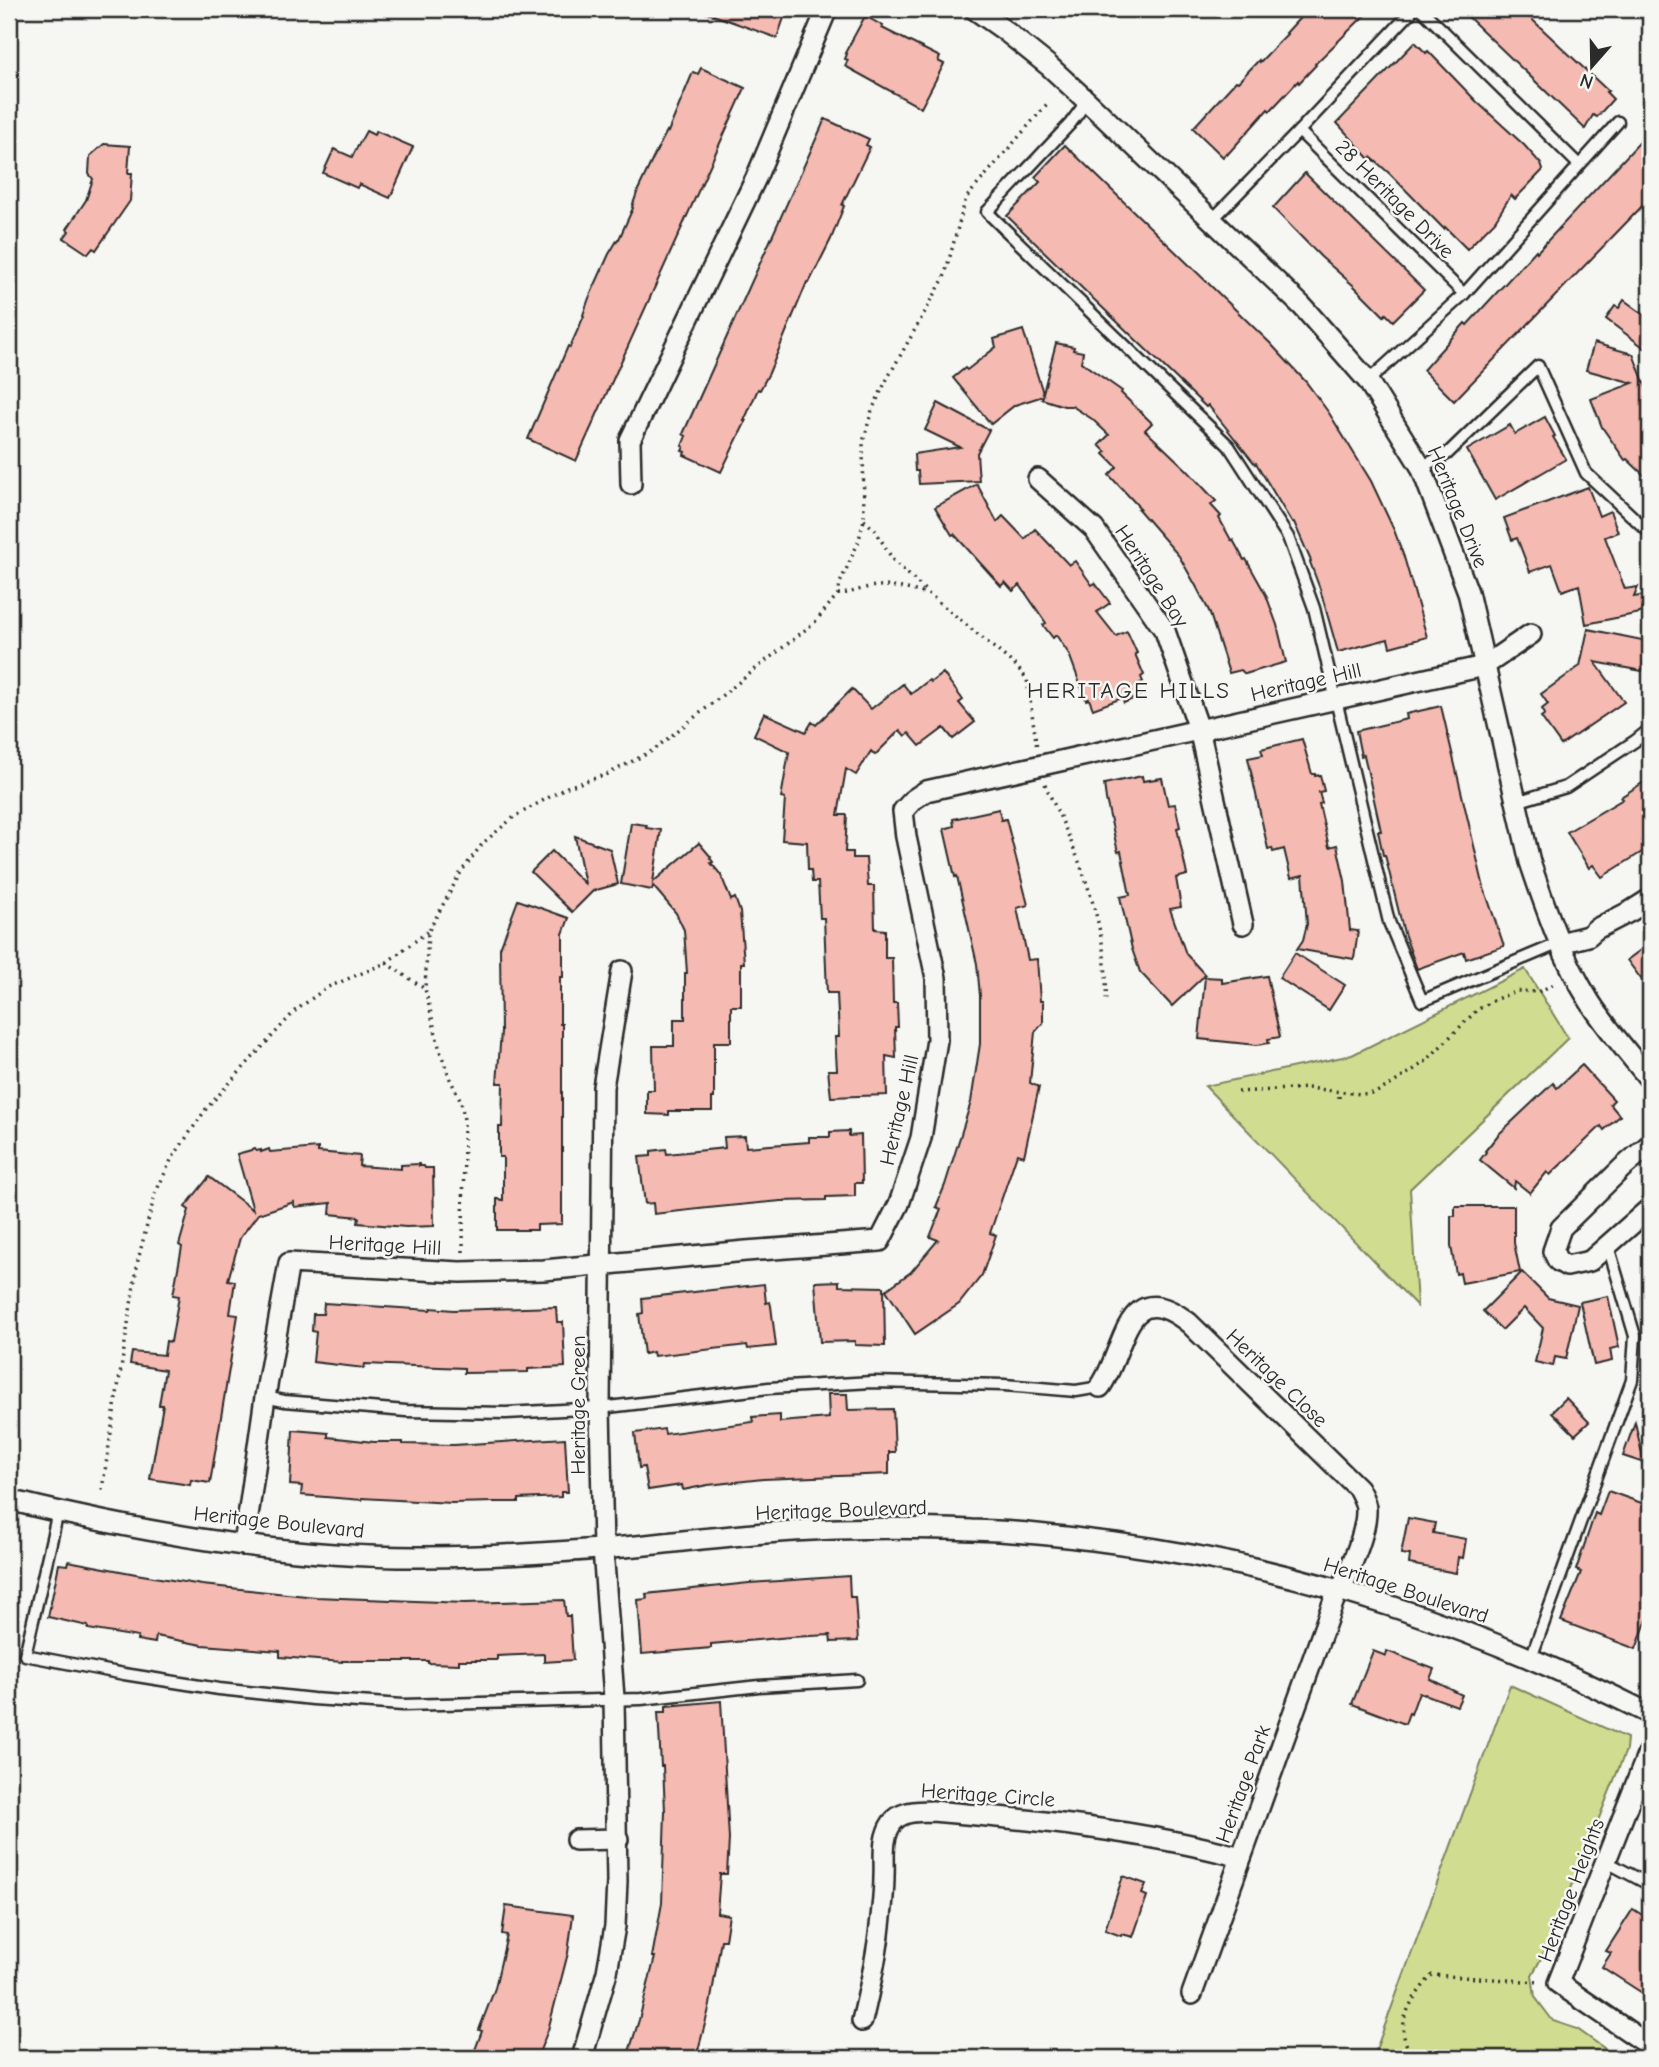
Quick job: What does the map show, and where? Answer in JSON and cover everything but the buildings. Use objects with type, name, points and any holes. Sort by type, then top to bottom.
[{"type":"street","points":[[631,484],[630,440],[756,178],[827,9]]},
{"type":"street","name":"Heritage Drive","points":[[974,9],[1049,65],[1302,306],[1367,381],[1421,467],[1468,592],[1530,862],[1560,943],[1591,1003],[1615,1037],[1648,1074]]},
{"type":"street","name":"Heritage Bay","points":[[1038,479],[1094,529],[1165,631],[1199,729],[1243,924]]},
{"type":"street","name":"Heritage Hill","points":[[244,1545],[265,1397],[289,1263],[460,1272],[601,1266],[880,1241],[899,1204],[921,1138],[937,1040],[936,978],[903,811],[914,799],[926,791],[1484,666],[1531,634]]},
{"type":"street","points":[[1560,943],[1588,936],[1650,899]]},
{"type":"street","name":"Heritage Green","points":[[582,2058],[607,1972],[615,1926],[618,1839],[614,1698],[603,1549],[601,1266],[604,1197],[603,1087],[622,971]]},
{"type":"street","points":[[1650,1144],[1622,1167],[1562,1228],[1553,1251],[1558,1261],[1567,1266],[1590,1261],[1650,1208]]},
{"type":"street","name":"Heritage Close","points":[[1100,1387],[1107,1378],[1129,1324],[1142,1310],[1152,1307],[1167,1309],[1189,1323],[1358,1488],[1367,1507],[1362,1534],[1340,1590]]},
{"type":"street","name":"Heritage Boulevard","points":[[9,1500],[58,1512],[244,1545],[421,1557],[514,1555],[836,1530],[975,1530],[1073,1537],[1214,1559],[1340,1590],[1450,1625],[1531,1658],[1650,1714]]},
{"type":"street","name":"Heritage Park","points":[[1192,1994],[1340,1590]]},
{"type":"street","name":"Heritage Heights","points":[[1650,1748],[1558,1983],[1650,2046]]},
{"type":"street","name":"Heritage Circle","points":[[862,2021],[878,1937],[886,1837],[891,1825],[900,1815],[932,1811],[1097,1827],[1241,1857]]},
{"type":"street","points":[[576,1840],[618,1839]]},
{"type":"lane","points":[[1212,220],[1414,9]]},
{"type":"lane","points":[[1421,9],[1579,165]]},
{"type":"lane","points":[[1087,101],[1070,124],[987,212],[1229,446],[1287,537],[1314,608],[1389,922],[1422,1001],[1560,943]]},
{"type":"lane","points":[[1367,381],[1464,294],[1618,122]]},
{"type":"lane","name":"28 Heritage Drive","points":[[1299,131],[1464,294]]},
{"type":"lane","points":[[1421,467],[1447,454],[1538,366],[1586,473],[1650,533]]},
{"type":"lane","points":[[1517,802],[1566,787],[1650,729]]},
{"type":"lane","points":[[1531,1658],[1632,1380],[1636,1336],[1607,1245]]},
{"type":"lane","points":[[265,1397],[284,1401],[406,1411],[506,1413],[600,1408],[769,1388],[872,1382],[1004,1385],[1076,1391],[1100,1387]]},
{"type":"lane","points":[[58,1512],[25,1655],[66,1664],[205,1687],[313,1699],[403,1704],[641,1699],[759,1686],[857,1680]]},
{"type":"lane","points":[[1606,1862],[1650,1885]]},
{"type":"path","points":[[102,1490],[138,1260],[155,1194],[172,1160],[206,1109],[295,1011],[326,988],[386,963],[428,932],[461,872],[483,843],[514,817],[567,787],[608,775],[652,751],[815,622],[838,594],[840,583],[858,543],[864,520],[863,442],[872,410],[944,278],[966,198],[1047,104]]},
{"type":"path","points":[[864,520],[875,530],[893,560],[929,594],[1015,664],[1027,680],[1038,749]]},
{"type":"path","points":[[838,594],[848,594],[874,586],[898,587],[929,594]]},
{"type":"path","points":[[1044,782],[1065,827],[1094,906],[1107,983],[1106,1002]]},
{"type":"path","points":[[428,932],[425,989],[439,1051],[461,1101],[464,1120],[463,1254]]},
{"type":"path","points":[[386,963],[425,989]]},
{"type":"path","points":[[1238,1092],[1308,1088],[1360,1094],[1375,1093],[1425,1062],[1477,1010],[1517,991],[1538,992],[1556,983]]},
{"type":"path","points":[[1339,1091],[1339,1098]]},
{"type":"path","points":[[1412,2058],[1404,2036],[1405,2017],[1416,1993],[1432,1975],[1558,1983]]},
{"type":"green space","points":[[1525,969],[1568,1038],[1410,1189],[1417,1306],[1205,1086],[1352,1055]]},
{"type":"green space","points":[[1510,1685],[1627,1738],[1626,1750],[1549,1944],[1532,1975],[1535,1997],[1553,2021],[1577,2029],[1618,2058],[1373,2058]]},
{"type":"district","name":"HERITAGE HILLS","points":[[1129,690]]}]
